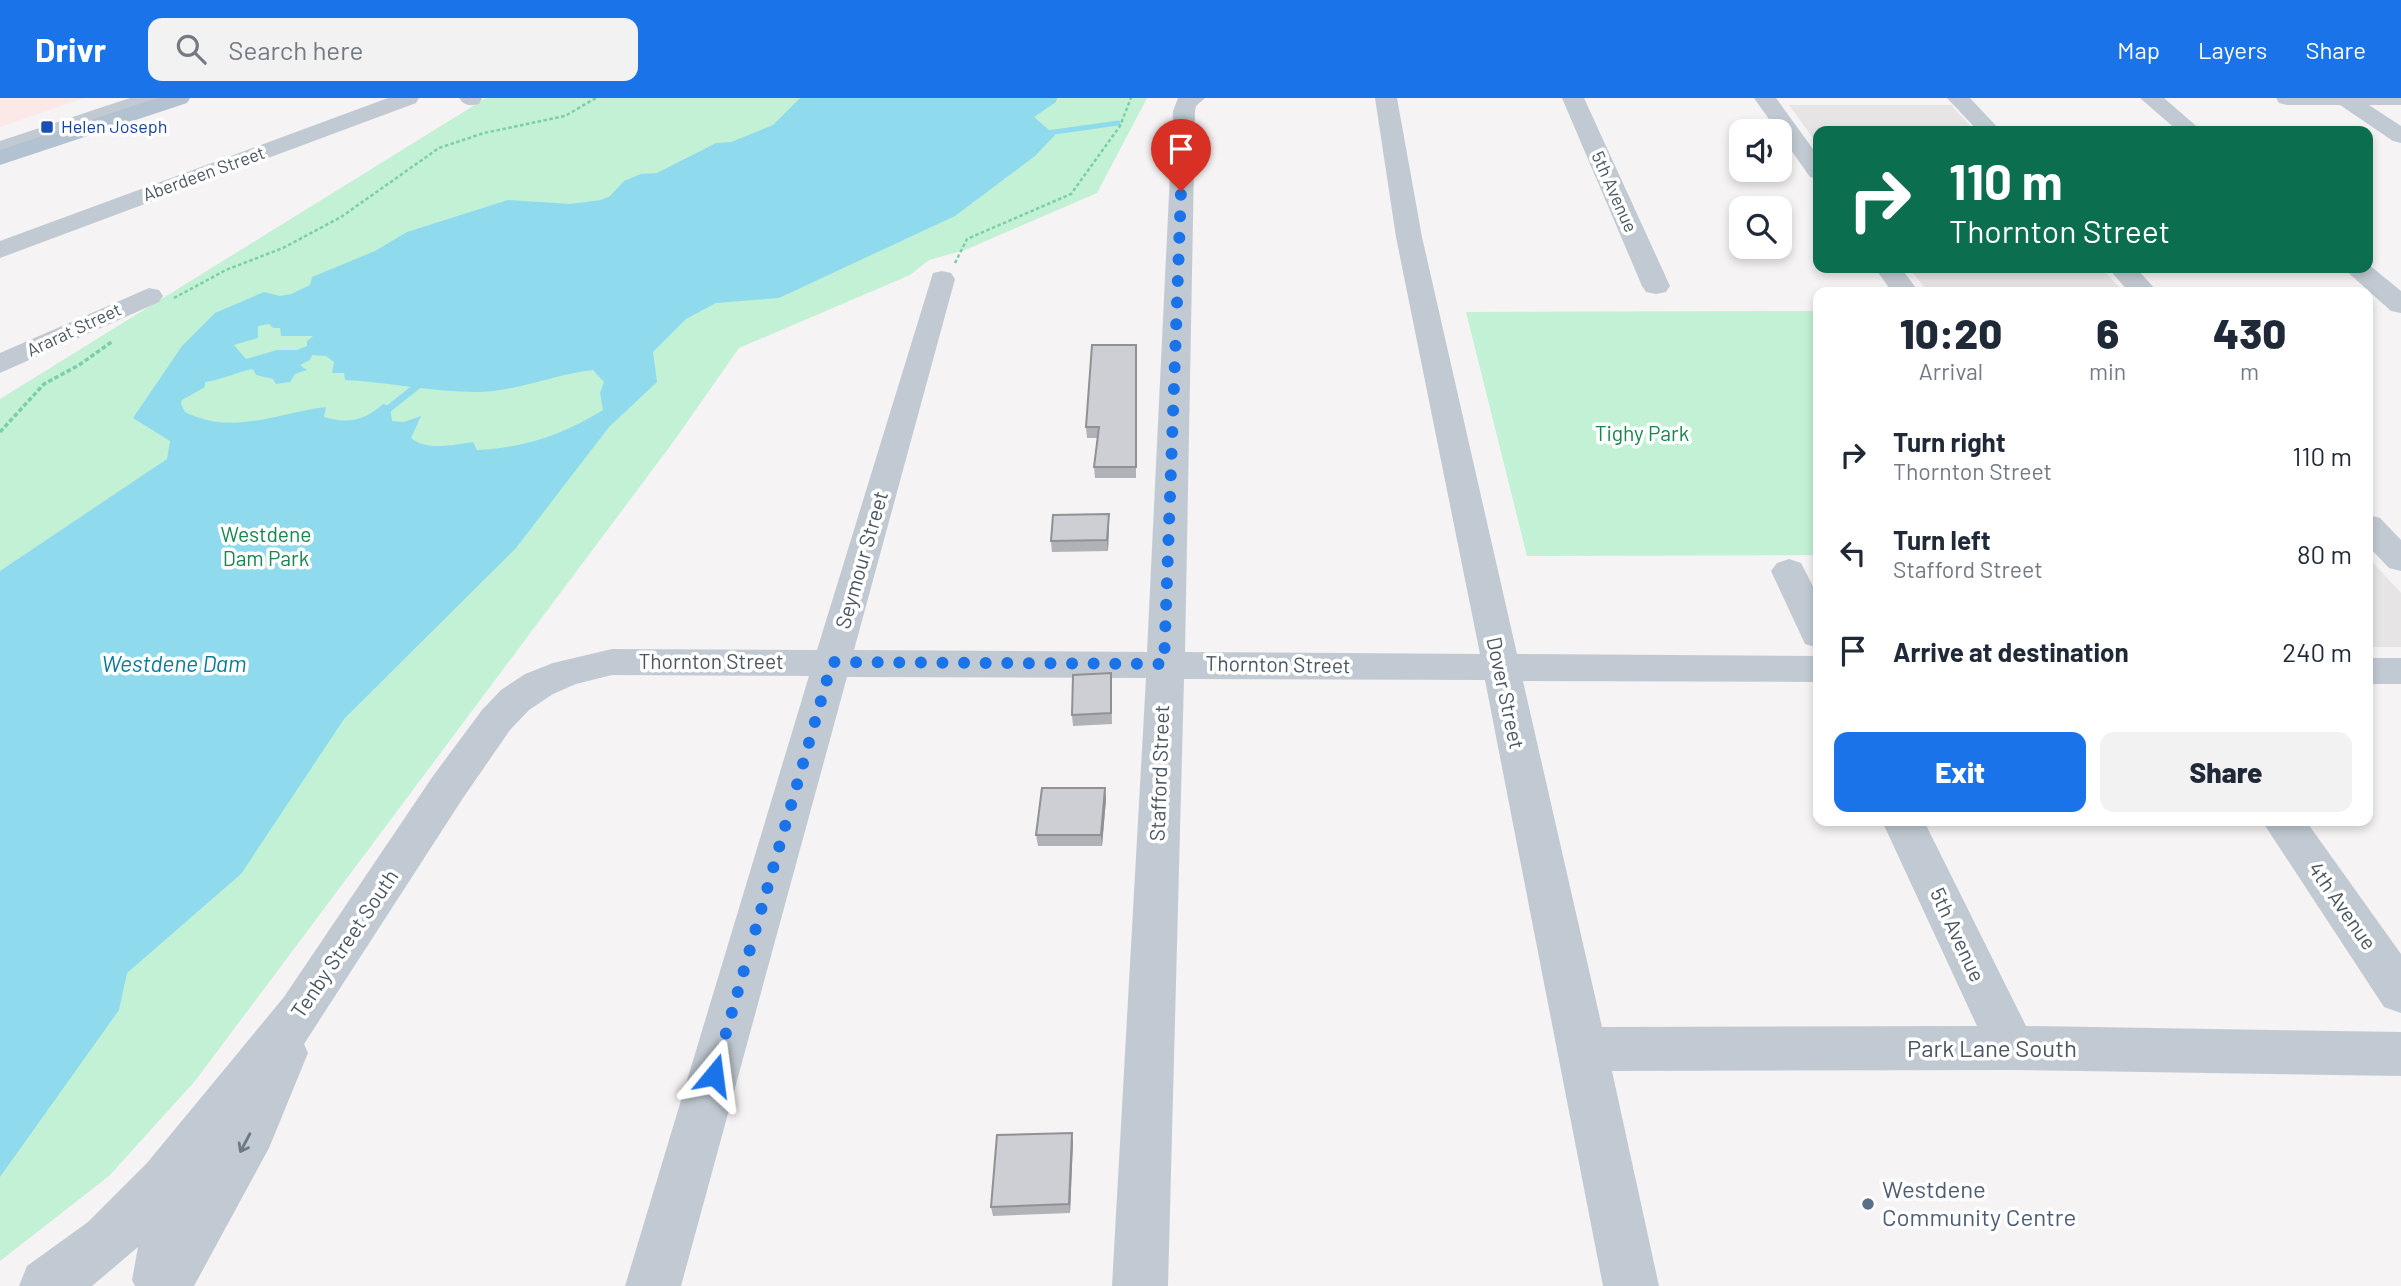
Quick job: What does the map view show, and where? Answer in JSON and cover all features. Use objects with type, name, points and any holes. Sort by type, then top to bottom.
[{"type":"main road","points":[[0,132],[106,98]]},
{"type":"main road","points":[[0,158],[179,98]]},
{"type":"street","points":[[0,149],[151,98]]},
{"type":"street","name":"Aberdeen Street","points":[[0,250],[408,98]]},
{"type":"street","name":"Stafford Street","points":[[1140,1286],[1184,111],[1185,103],[1194,98]]},
{"type":"street","name":"Dover Street","points":[[1386,98],[1409,237],[1499,668],[1583,1049],[1630,1286]]},
{"type":"street","name":"5th Avenue","points":[[1573,98],[1656,286]]},
{"type":"street","points":[[1765,98],[1813,165]]},
{"type":"street","points":[[1958,98],[1985,126]]},
{"type":"street","points":[[2151,98],[2185,126]]},
{"type":"street","points":[[2287,98],[2401,98]]},
{"type":"street","points":[[2345,98],[2401,136]]},
{"type":"street","points":[[2126,273],[2139,287]]},
{"type":"street","points":[[2362,273],[2401,305]]},
{"type":"street","name":"Seymour Street","points":[[653,1286],[942,279]]},
{"type":"street","name":"Ararat Street","points":[[0,364],[158,300]]},
{"type":"street","points":[[2373,531],[2401,560]]},
{"type":"street","points":[[1789,571],[1813,624]]},
{"type":"street","name":"Thornton Street","points":[[612,662],[1813,669]]},
{"type":"street","name":"Tenby Street South","points":[[47,1286],[107,1241],[165,1181],[301,1013],[448,787],[496,720],[515,700],[539,684],[566,673],[612,662]]},
{"type":"street","points":[[2373,671],[2401,671]]},
{"type":"street","name":"5th Avenue","points":[[1905,826],[2012,1048]]},
{"type":"street","name":"4th Avenue","points":[[2286,826],[2401,992]]},
{"type":"street","points":[[161,1286],[251,1131],[301,1013]]},
{"type":"street","name":"Park Lane South","points":[[1583,1049],[2012,1048],[2401,1054]]},
{"type":"street","points":[[161,1286],[165,1256],[165,1181]]},
{"type":"path","points":[[158,300],[283,248],[341,217],[439,148],[484,133],[565,116],[596,98]]},
{"type":"path","points":[[942,279],[954,268],[967,239],[1071,194],[1120,126],[1131,98]]},
{"type":"path","points":[[0,432],[44,384],[79,365],[117,337]]},
{"type":"shaded area","points":[[0,98],[84,98],[0,127]]},
{"type":"shaded area","points":[[1789,105],[1951,105],[1970,126],[1813,126],[1813,138]]},
{"type":"shaded area","points":[[1913,273],[2106,273],[2119,287],[1924,287]]},
{"type":"shaded area","points":[[2373,562],[2401,593],[2401,647],[2373,647]]},
{"type":"green space","name":"Westdene Dam","points":[[486,98],[1147,98],[1097,193],[965,250],[929,260],[910,275],[739,348],[671,445],[195,1081],[109,1176],[0,1261],[0,399]]},
{"type":"green space","name":"Tighy Park","points":[[1813,311],[1813,555],[1527,556],[1466,312]]},
{"type":"water","name":"Westdene Dam","points":[[800,98],[1057,98],[1056,102],[1034,117],[1055,135],[1035,156],[955,216],[779,298],[716,303],[686,319],[653,352],[657,382],[609,427],[516,548],[344,719],[241,874],[127,973],[119,1010],[0,1177],[0,571],[167,459],[170,441],[133,418],[182,346],[215,313],[264,292],[280,296],[291,294],[310,285],[312,277],[375,251],[407,232],[508,200],[570,204],[601,200],[610,196],[624,181],[641,174],[657,173],[716,143],[731,142],[773,125]],"holes":[[[269,324],[273,328],[280,328],[281,336],[313,336],[307,341],[307,346],[297,350],[277,350],[246,359],[234,345],[258,338],[258,326]],[[312,355],[326,356],[334,362],[332,373],[344,373],[345,380],[460,392],[506,389],[593,370],[604,382],[600,393],[603,410],[573,427],[543,439],[477,450],[473,442],[440,446],[417,442],[411,438],[421,416],[404,422],[392,421],[390,406],[383,404],[355,420],[324,417],[326,407],[238,423],[203,419],[185,412],[181,404],[182,400],[205,387],[205,382],[253,369],[256,375],[273,379],[276,384],[290,382],[295,374],[307,370],[300,365],[310,360]]]},
{"type":"building","points":[[1092,345],[1136,345],[1136,467],[1094,467],[1099,427],[1086,427]]},
{"type":"building","points":[[1109,514],[1107,540],[1051,541],[1053,515]]},
{"type":"building","points":[[1111,673],[1111,713],[1072,715],[1073,675]]},
{"type":"building","points":[[1042,788],[1105,788],[1101,835],[1036,835]]},
{"type":"building","points":[[1072,1133],[1069,1204],[991,1207],[997,1135]]},
{"type":"waterway","points":[[1040,134],[1118,123]]},
{"type":"waterway","points":[[382,414],[426,379]]},
{"type":"place","name":"Helen Joseph","points":[[47,127]]},
{"type":"place","name":"Westdene Community Centre","points":[[1868,1204]]},
{"type":"route","points":[[714,1075],[832,662],[1164,664],[1181,191]]},
{"type":"park label","name":"Westdene Dam Park","points":[[266,547]]}]
